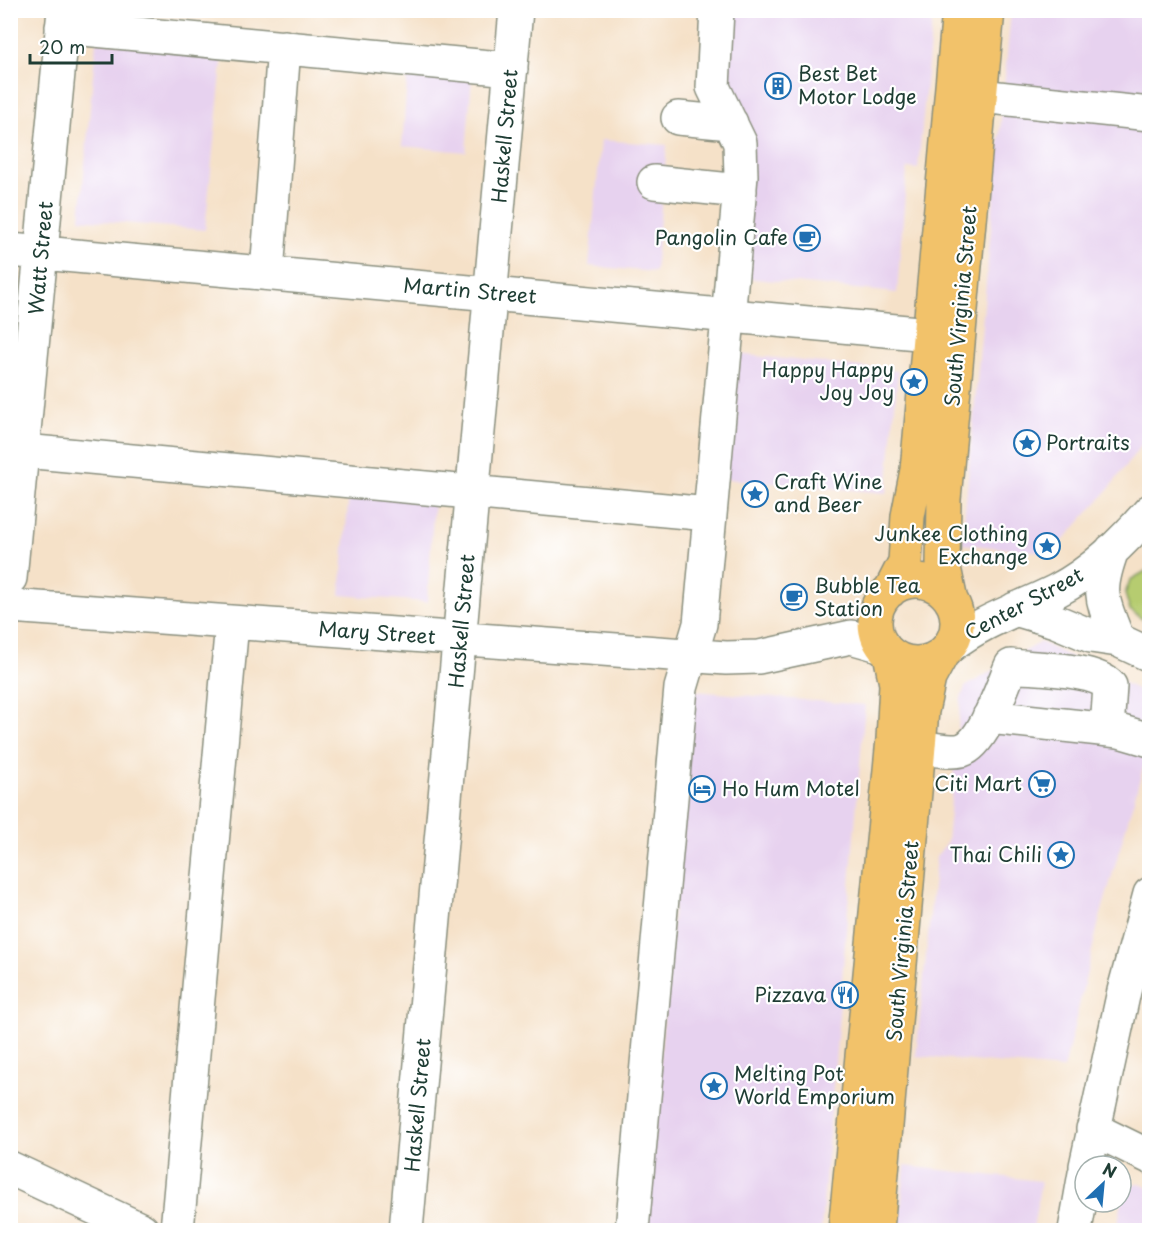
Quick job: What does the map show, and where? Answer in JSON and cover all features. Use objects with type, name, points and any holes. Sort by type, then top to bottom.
[{"type":"main road","name":"South Virginia Street","points":[[890,591],[905,562],[906,531],[916,470],[959,10]]},
{"type":"main road","name":"South Virginia Street","points":[[951,601],[943,563],[944,499],[988,10]]},
{"type":"main road","points":[[910,581],[924,582],[936,586],[951,601],[957,620],[956,634],[945,651],[928,662],[915,663],[902,661],[886,650],[876,632],[875,618],[878,605],[890,591],[910,581]]},
{"type":"main road","name":"South Virginia Street","points":[[845,1230],[893,739],[896,684],[886,650]]},
{"type":"main road","name":"South Virginia Street","points":[[877,1230],[924,696],[929,678],[945,651]]},
{"type":"street","name":"Haskell Street","points":[[406,1230],[516,10]]},
{"type":"street","points":[[632,1230],[681,688],[700,624],[740,191],[742,155],[740,143],[713,87],[717,10]]},
{"type":"street","points":[[63,19],[284,47],[511,69]]},
{"type":"street","name":"Watt Street","points":[[10,578],[24,451],[26,251],[63,19]]},
{"type":"street","points":[[267,273],[284,47]]},
{"type":"street","points":[[980,96],[1149,114]]},
{"type":"street","points":[[678,118],[731,123]]},
{"type":"street","points":[[654,182],[740,191]]},
{"type":"street","name":"Martin Street","points":[[26,251],[929,334]]},
{"type":"street","points":[[24,451],[710,514]]},
{"type":"street","name":"Center Street","points":[[945,651],[966,633],[1071,582],[1112,550],[1149,511]]},
{"type":"street","points":[[1112,550],[1104,571],[1103,607],[1118,640]]},
{"type":"street","name":"Mary Street","points":[[10,606],[692,656],[759,657],[852,637],[886,650]]},
{"type":"street","points":[[1015,609],[1055,621],[1091,636],[1118,640],[1149,655]]},
{"type":"street","points":[[177,1230],[232,623]]},
{"type":"street","points":[[1099,677],[1118,640]]},
{"type":"street","points":[[920,747],[963,749],[977,738],[989,717],[1011,666],[1099,677],[1110,686],[1107,729]]},
{"type":"street","points":[[989,717],[1107,729],[1132,733],[1149,740]]},
{"type":"street","points":[[1088,1154],[1093,1129],[1137,995],[1148,902]]},
{"type":"street","points":[[1093,1129],[1149,1156]]},
{"type":"street","points":[[10,1168],[142,1230]]},
{"type":"street","points":[[1075,1230],[1078,1214]]},
{"type":"shaded area","points":[[729,11],[933,11],[918,169],[907,168],[897,293],[745,278],[727,91]]},
{"type":"shaded area","points":[[1011,11],[1149,11],[1149,434],[1109,489],[1052,553],[962,544]]},
{"type":"shaded area","points":[[96,42],[223,53],[205,230],[80,219]]},
{"type":"shaded area","points":[[408,70],[472,76],[466,152],[402,146]]},
{"type":"shaded area","points":[[601,140],[667,145],[655,272],[589,266]]},
{"type":"shaded area","points":[[737,354],[898,371],[887,493],[725,479]]},
{"type":"shaded area","points":[[349,493],[434,500],[427,602],[340,595]]},
{"type":"shaded area","points":[[1040,642],[1149,695],[1147,754],[1099,921],[1064,1069],[916,1056],[936,857],[947,842],[961,698],[965,687]]},
{"type":"shaded area","points":[[693,691],[865,705],[821,1230],[645,1230]]},
{"type":"shaded area","points":[[905,1166],[1041,1181],[1033,1230],[899,1230]]},
{"type":"shaded area","points":[[1133,1184],[1149,1188],[1149,1230],[1117,1230],[1120,1214],[1133,1214]]},
{"type":"green space","points":[[1149,569],[1149,624],[1130,610],[1125,594],[1130,580]]},
{"type":"place","name":"Best Bet Motor Lodge","points":[[778,86]]},
{"type":"place","name":"Pangolin Cafe","points":[[807,238]]},
{"type":"place","name":"Happy Happy Joy Joy","points":[[914,382]]},
{"type":"place","name":"Portraits","points":[[1027,443]]},
{"type":"place","name":"Craft Wine and Beer","points":[[755,494]]},
{"type":"place","name":"Junkee Clothing Exchange","points":[[1047,546]]},
{"type":"place","name":"Bubble Tea Station","points":[[794,597]]},
{"type":"place","name":"Citi Mart","points":[[1042,784]]},
{"type":"place","name":"Ho Hum Motel","points":[[702,789]]},
{"type":"place","name":"Thai Chili","points":[[1061,855]]},
{"type":"place","name":"Pizzava","points":[[845,995]]},
{"type":"place","name":"Melting Pot World Emporium","points":[[714,1086]]}]
